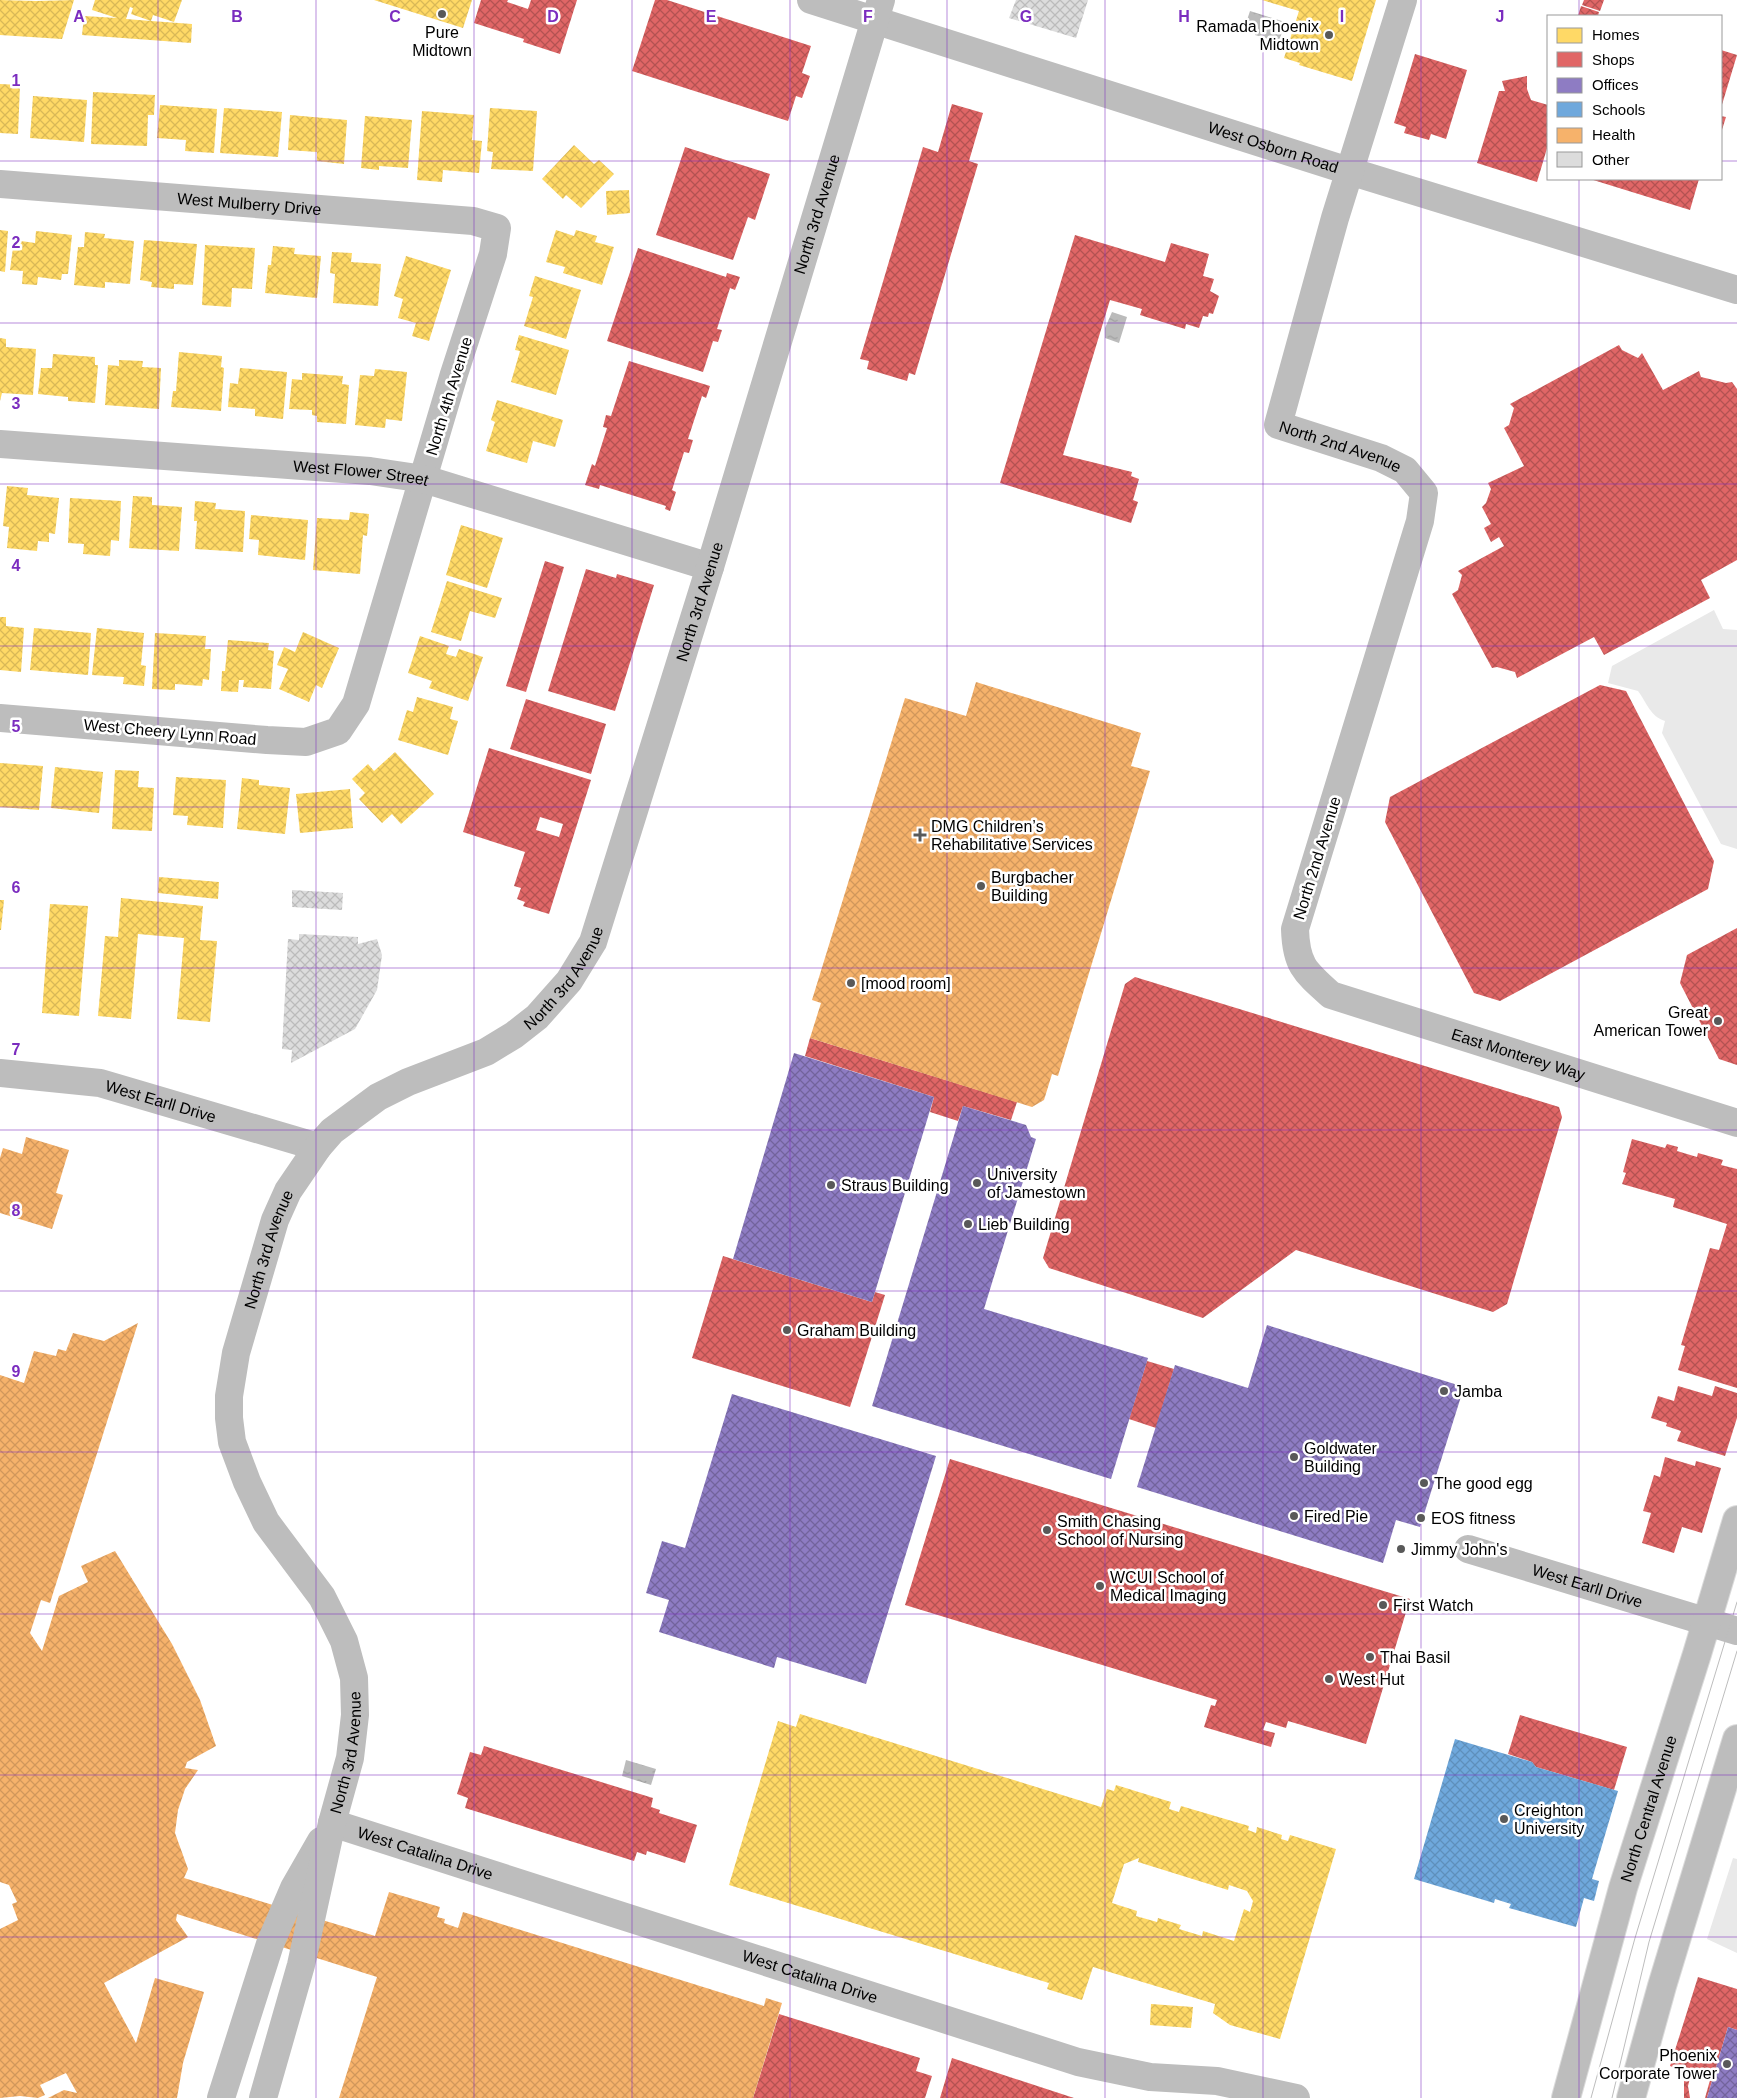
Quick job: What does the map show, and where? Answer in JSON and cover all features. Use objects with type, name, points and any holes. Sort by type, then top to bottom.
[{"type":"street","name":"West Osborn Road","points":[[811,0],[878,10],[1349,172],[1737,290]]},
{"type":"street","name":"North 2nd Avenue","points":[[1305,972],[1296,948],[1296,929],[1414,540],[1424,493],[1405,470],[1381,458],[1278,425],[1349,172],[1403,0]]},
{"type":"street","name":"North 3rd Avenue","points":[[262,2098],[301,1966],[332,1822],[350,1758],[356,1715],[354,1678],[344,1641],[322,1597],[266,1522],[232,1442],[229,1396],[236,1353],[275,1220],[288,1191],[318,1147],[332,1131],[378,1097],[408,1082],[486,1052],[514,1035],[537,1017],[569,981],[593,942],[710,567],[878,10]]},
{"type":"street","name":"West Mulberry Drive","points":[[0,184],[473,221],[498,228]]},
{"type":"street","name":"North 4th Avenue","points":[[338,732],[356,704],[454,374],[493,254],[498,228]]},
{"type":"street","name":"West Flower Street","points":[[0,444],[370,471],[424,479],[710,567]]},
{"type":"street","name":"West Cheery Lynn Road","points":[[0,718],[306,742],[338,732]]},
{"type":"street","name":"East Monterey Way","points":[[1305,972],[1331,995],[1737,1123]]},
{"type":"street","name":"West Earll Drive","points":[[0,1073],[100,1083],[318,1147]]},
{"type":"street","name":"North Central Avenue","points":[[1566,2098],[1623,1888],[1737,1520]]},
{"type":"street","name":"West Earll Drive","points":[[1468,1549],[1737,1631]]},
{"type":"street","points":[[1631,2098],[1662,1986],[1737,1739]]},
{"type":"street","name":"North 3rd Avenue","points":[[220,2098],[270,1944],[294,1888],[332,1822]]},
{"type":"street","name":"West Catalina Drive","points":[[332,1822],[1078,2062],[1215,2090],[1296,2098]]},
{"type":"street","points":[[1577,2056],[1584,2092],[1583,2098]]},
{"type":"shaded area","points":[[1714,610],[1723,629],[1737,630],[1737,849],[1721,844],[1662,733],[1665,721],[1652,712],[1638,691],[1608,683],[1612,666]]},
{"type":"shaded area","points":[[1733,1858],[1737,1859],[1737,1953],[1707,1939]]},
{"type":"water","points":[[1250,11],[1285,22],[1279,42],[1255,35],[1255,26],[1246,23]]},
{"type":"water","points":[[1112,312],[1127,317],[1119,343],[1105,338],[1105,328]]},
{"type":"water","points":[[626,1760],[656,1769],[651,1785],[622,1776]]},
{"type":"building: Homes","points":[[0,0],[74,0],[62,39],[0,35]]},
{"type":"building: Homes","points":[[95,0],[182,0],[174,22],[153,15],[151,21],[192,24],[191,43],[82,35],[84,16],[117,18],[92,10]],"holes":[[[130,7],[133,8],[131,14],[151,21],[126,19]]]},
{"type":"building: Homes","name":"Pure Midtown","points":[[374,0],[472,0],[463,28]]},
{"type":"building: Homes","name":"Ramada Phoenix Midtown","points":[[1262,0],[1376,0],[1352,81],[1299,65],[1300,63],[1284,58],[1299,11]]},
{"type":"building: Homes","points":[[0,84],[20,85],[18,134],[0,133]]},
{"type":"building: Homes","points":[[93,92],[155,95],[154,115],[148,115],[147,146],[91,144]]},
{"type":"building: Homes","points":[[33,96],[87,100],[84,142],[30,138]]},
{"type":"building: Homes","points":[[160,105],[217,109],[214,153],[185,151],[186,140],[157,138]]},
{"type":"building: Homes","points":[[224,108],[282,112],[278,157],[220,153]]},
{"type":"building: Homes","points":[[490,108],[537,111],[533,171],[491,169],[493,152],[487,151]]},
{"type":"building: Homes","points":[[422,111],[474,115],[472,140],[482,141],[479,173],[443,170],[442,182],[417,180]]},
{"type":"building: Homes","points":[[290,115],[347,120],[344,164],[317,161],[317,152],[288,150]]},
{"type":"building: Homes","points":[[365,116],[412,120],[408,168],[379,166],[379,170],[361,168]]},
{"type":"building: Homes","points":[[574,145],[594,164],[599,160],[614,174],[581,208],[566,195],[563,199],[542,179]]},
{"type":"building: Homes","points":[[629,190],[630,213],[607,215],[606,191]]},
{"type":"building: Homes","points":[[0,230],[8,231],[5,272],[0,271]]},
{"type":"building: Homes","points":[[556,230],[574,236],[576,230],[597,236],[595,242],[614,247],[602,285],[563,273],[565,267],[546,262]]},
{"type":"building: Homes","points":[[36,231],[72,235],[68,274],[62,274],[61,280],[38,277],[37,285],[22,284],[23,271],[10,270],[14,240],[35,243]]},
{"type":"building: Homes","points":[[85,232],[105,234],[104,238],[134,241],[130,284],[105,282],[105,288],[74,285],[78,247],[84,247]]},
{"type":"building: Homes","points":[[144,240],[197,244],[193,285],[174,284],[174,289],[151,287],[152,282],[140,280]]},
{"type":"building: Homes","points":[[205,245],[255,248],[252,289],[232,288],[231,307],[202,305]]},
{"type":"building: Homes","points":[[273,246],[295,248],[294,254],[321,256],[317,298],[265,293],[268,265],[271,265]]},
{"type":"building: Homes","points":[[332,252],[352,253],[351,262],[381,264],[378,306],[333,303],[335,274],[330,273]]},
{"type":"building: Homes","points":[[406,256],[451,270],[429,341],[412,336],[416,323],[398,318],[403,299],[394,296]]},
{"type":"building: Homes","points":[[535,276],[581,290],[566,339],[524,326],[533,297],[529,296]]},
{"type":"building: Homes","points":[[519,335],[569,350],[556,395],[511,382],[520,351],[515,350]]},
{"type":"building: Homes","points":[[0,338],[6,339],[6,347],[36,349],[33,395],[2,393],[0,401]]},
{"type":"building: Homes","points":[[179,352],[222,356],[221,367],[224,368],[221,411],[171,407],[173,391],[176,391]]},
{"type":"building: Homes","points":[[53,354],[95,357],[95,365],[98,365],[95,403],[68,401],[68,397],[38,394],[41,368],[52,368]]},
{"type":"building: Homes","points":[[119,360],[143,361],[142,367],[161,368],[159,409],[105,405],[108,365],[119,366]]},
{"type":"building: Homes","points":[[240,368],[287,372],[283,419],[255,416],[255,409],[228,407],[230,383],[238,384]]},
{"type":"building: Homes","points":[[375,369],[407,372],[402,421],[386,419],[385,428],[355,425],[360,375],[374,376]]},
{"type":"building: Homes","points":[[302,373],[343,376],[342,384],[349,385],[346,424],[317,422],[317,416],[312,415],[312,410],[289,409],[292,379],[302,380]]},
{"type":"building: Homes","points":[[497,400],[563,420],[555,447],[533,441],[527,463],[486,451],[495,422],[491,420]]},
{"type":"building: Homes","points":[[7,486],[28,488],[27,495],[59,498],[55,534],[49,533],[49,542],[38,541],[37,551],[7,548],[9,527],[3,526]]},
{"type":"building: Homes","points":[[133,496],[152,497],[152,505],[182,507],[179,551],[129,548]]},
{"type":"building: Homes","points":[[70,498],[121,501],[119,541],[111,540],[110,556],[83,554],[84,544],[68,543]]},
{"type":"building: Homes","points":[[195,501],[216,503],[215,509],[245,511],[243,552],[195,549],[197,521],[194,521]]},
{"type":"building: Homes","points":[[350,512],[369,514],[367,536],[363,535],[360,574],[313,570],[317,518],[349,520]]},
{"type":"building: Homes","points":[[251,515],[308,520],[305,560],[258,555],[259,540],[249,539]]},
{"type":"building: Homes","points":[[461,525],[503,538],[487,588],[446,575]]},
{"type":"building: Homes","points":[[447,581],[502,598],[495,618],[470,611],[461,641],[431,632]]},
{"type":"building: Homes","points":[[0,617],[6,617],[6,626],[24,628],[21,672],[0,670]]},
{"type":"building: Homes","points":[[34,628],[91,633],[88,675],[30,670]]},
{"type":"building: Homes","points":[[97,628],[144,633],[141,665],[146,666],[144,686],[123,684],[124,677],[92,675]]},
{"type":"building: Homes","points":[[303,632],[339,648],[322,688],[316,685],[309,702],[279,689],[288,669],[277,665],[284,647],[295,652]]},
{"type":"building: Homes","points":[[155,633],[206,636],[205,649],[211,649],[209,680],[203,679],[202,686],[175,684],[175,690],[152,689]]},
{"type":"building: Homes","points":[[420,636],[449,646],[446,654],[456,657],[459,649],[483,657],[468,701],[429,688],[432,681],[408,673]]},
{"type":"building: Homes","points":[[228,640],[269,643],[268,650],[274,651],[271,689],[243,687],[244,680],[239,680],[238,692],[221,691],[222,671],[225,671]]},
{"type":"building: Homes","points":[[417,697],[453,707],[450,719],[458,721],[448,755],[398,740],[407,710],[413,712]]},
{"type":"building: Homes","points":[[395,752],[434,794],[401,824],[392,814],[382,823],[359,799],[365,793],[352,779],[368,764],[374,771]]},
{"type":"building: Homes","points":[[0,763],[43,766],[39,810],[0,807]]},
{"type":"building: Homes","points":[[55,767],[103,772],[99,813],[51,808]]},
{"type":"building: Homes","points":[[115,770],[139,771],[138,787],[154,788],[152,831],[112,829]]},
{"type":"building: Homes","points":[[176,777],[226,780],[223,828],[187,825],[188,816],[173,815]]},
{"type":"building: Homes","points":[[242,778],[259,780],[259,785],[290,788],[285,834],[237,829]]},
{"type":"building: Homes","points":[[350,789],[353,828],[300,833],[296,794]]},
{"type":"building: Homes","points":[[159,877],[219,882],[218,899],[158,893]]},
{"type":"building: Homes","points":[[121,898],[203,906],[200,940],[217,941],[210,1022],[177,1019],[184,938],[138,934],[131,1019],[98,1016],[105,936],[118,937]]},
{"type":"building: Homes","points":[[0,900],[4,900],[1,930],[0,930]]},
{"type":"building: Homes","points":[[50,904],[88,906],[79,1016],[42,1013]]},
{"type":"building: Homes","points":[[800,1714],[1101,1807],[1107,1789],[1114,1791],[1116,1785],[1171,1802],[1169,1809],[1179,1812],[1181,1806],[1249,1826],[1248,1830],[1256,1833],[1257,1827],[1282,1835],[1281,1839],[1288,1841],[1290,1835],[1336,1849],[1280,2039],[1230,2025],[1213,2013],[1215,2004],[1093,1967],[1082,2000],[1047,1989],[1049,1983],[729,1885],[778,1721],[796,1727]],"holes":[[[1139,1858],[1138,1862],[1228,1890],[1229,1885],[1247,1891],[1253,1901],[1250,1912],[1244,1909],[1234,1941],[1203,1931],[1202,1936],[1179,1929],[1181,1925],[1158,1918],[1157,1922],[1136,1916],[1137,1911],[1112,1903],[1124,1864]]]},
{"type":"building: Homes","points":[[1151,2004],[1193,2007],[1191,2028],[1150,2025]]},
{"type":"building: Shops","points":[[481,0],[508,0],[507,2],[528,9],[531,0],[577,0],[560,54],[523,42],[524,39],[474,23]]},
{"type":"building: Shops","points":[[655,0],[667,0],[811,46],[802,73],[810,76],[802,98],[796,96],[788,121],[632,71]]},
{"type":"building: Shops","points":[[1584,0],[1604,0],[1600,11],[1582,5]]},
{"type":"building: Shops","points":[[1581,6],[1599,12],[1598,15],[1578,15]]},
{"type":"building: Shops","points":[[1722,50],[1737,55],[1722,105]]},
{"type":"building: Shops","points":[[1415,54],[1467,70],[1446,139],[1431,134],[1429,140],[1404,133],[1406,127],[1394,123]]},
{"type":"building: Shops","points":[[1527,76],[1527,89],[1531,100],[1547,105],[1547,148],[1537,182],[1477,163],[1499,91],[1505,91],[1502,81]]},
{"type":"building: Shops","points":[[952,104],[983,113],[969,161],[978,164],[915,375],[909,373],[907,381],[867,369],[869,361],[860,359],[923,147],[938,152]]},
{"type":"building: Shops","points":[[1722,116],[1726,117],[1722,130]]},
{"type":"building: Shops","points":[[685,147],[770,174],[755,220],[748,217],[733,260],[656,235]]},
{"type":"building: Shops","points":[[1593,180],[1699,180],[1690,210]]},
{"type":"building: Shops","points":[[1075,235],[1165,262],[1171,243],[1209,254],[1203,276],[1214,279],[1210,291],[1219,296],[1213,314],[1209,313],[1208,317],[1203,316],[1199,328],[1186,324],[1185,329],[1140,315],[1142,309],[1110,300],[1063,455],[1132,472],[1131,476],[1139,479],[1133,500],[1138,502],[1131,523],[1000,483]]},
{"type":"building: Shops","points":[[638,248],[726,277],[727,273],[740,277],[735,290],[730,288],[717,329],[722,330],[718,342],[713,341],[703,372],[607,341]]},
{"type":"building: Shops","points":[[1619,345],[1622,350],[1638,358],[1642,353],[1663,390],[1699,371],[1701,377],[1726,383],[1732,382],[1737,389],[1737,560],[1701,580],[1710,598],[1604,655],[1594,637],[1517,678],[1515,672],[1497,667],[1492,668],[1452,594],[1458,590],[1462,575],[1458,571],[1504,546],[1499,537],[1491,542],[1484,528],[1491,524],[1482,507],[1486,503],[1491,489],[1488,483],[1524,466],[1504,428],[1509,425],[1514,408],[1510,404]]},
{"type":"building: Shops","points":[[629,361],[710,386],[706,398],[702,396],[688,439],[693,440],[689,453],[684,452],[672,490],[676,492],[670,511],[665,509],[666,506],[600,485],[599,489],[585,485],[592,464],[595,466],[607,428],[603,427],[606,415],[611,416]]},
{"type":"building: Shops","points":[[545,561],[564,567],[526,692],[506,686]]},
{"type":"building: Shops","points":[[586,569],[616,578],[617,574],[654,585],[615,711],[548,691]]},
{"type":"building: Shops","points":[[1600,685],[1626,691],[1714,861],[1708,889],[1500,1001],[1474,993],[1385,822],[1390,797]]},
{"type":"building: Shops","points":[[526,699],[606,724],[591,774],[510,749]]},
{"type":"building: Shops","points":[[489,748],[591,780],[549,914],[523,906],[525,902],[517,899],[521,888],[514,886],[525,852],[463,832]],"holes":[[[540,817],[563,824],[559,837],[536,830]]]},
{"type":"building: Shops","name":"Great American Tower","points":[[1737,928],[1737,1065],[1719,1059],[1680,983],[1687,955]]},
{"type":"building: Shops","points":[[1135,977],[1559,1107],[1562,1117],[1507,1304],[1493,1312],[1296,1250],[1203,1318],[1049,1268],[1043,1258],[1125,984]]},
{"type":"building: Shops","points":[[810,1038],[1017,1102],[1011,1120],[963,1106],[958,1121],[930,1112],[934,1097],[805,1056]]},
{"type":"building: Shops","points":[[1632,1139],[1665,1148],[1667,1144],[1678,1147],[1677,1151],[1697,1157],[1698,1153],[1723,1160],[1721,1165],[1737,1169],[1737,1388],[1678,1370],[1685,1346],[1681,1345],[1710,1248],[1719,1250],[1727,1224],[1673,1207],[1675,1199],[1622,1184],[1626,1173],[1623,1172]]},
{"type":"building: Shops","name":"Graham Building","points":[[723,1256],[872,1302],[875,1292],[885,1295],[850,1407],[692,1358]]},
{"type":"building: Shops","points":[[1147,1361],[1174,1369],[1156,1428],[1129,1419]]},
{"type":"building: Shops","points":[[1678,1386],[1712,1396],[1715,1386],[1737,1393],[1737,1418],[1725,1456],[1677,1441],[1681,1431],[1666,1426],[1667,1423],[1651,1418],[1658,1396],[1674,1401]]},
{"type":"building: Shops","points":[[1665,1457],[1695,1466],[1696,1461],[1721,1468],[1702,1533],[1682,1527],[1674,1553],[1642,1543],[1651,1513],[1643,1511],[1654,1475],[1660,1477]]},
{"type":"building: Shops","points":[[950,1459],[1410,1599],[1366,1744],[1288,1721],[1286,1728],[1266,1722],[1263,1730],[1275,1733],[1271,1747],[1204,1727],[1211,1705],[1215,1706],[1217,1700],[905,1605]]},
{"type":"building: Shops","points":[[1520,1715],[1627,1747],[1614,1790],[1536,1767],[1532,1762],[1508,1754]]},
{"type":"building: Shops","points":[[484,1746],[653,1798],[651,1807],[660,1810],[659,1813],[697,1825],[685,1863],[647,1851],[646,1855],[637,1852],[634,1861],[465,1808],[468,1798],[457,1794],[470,1752],[481,1755]]},
{"type":"building: Shops","points":[[1698,1977],[1737,1989],[1737,2030],[1728,2027],[1707,2098],[1705,2098],[1710,2080],[1691,2074],[1688,2086],[1690,2098],[1684,2098],[1684,2071],[1670,2066]]},
{"type":"building: Shops","points":[[779,2014],[920,2058],[916,2071],[932,2076],[925,2098],[753,2098]]},
{"type":"building: Shops","points":[[952,2058],[1074,2098],[940,2098]]},
{"type":"building: Offices","name":"Straus Building","points":[[794,1053],[934,1097],[872,1302],[733,1259]]},
{"type":"building: Offices","name":"Lieb Building","points":[[963,1106],[1026,1125],[1031,1137],[1036,1139],[984,1309],[1148,1358],[1111,1479],[872,1406]]},
{"type":"building: Offices","name":"Goldwater Building","points":[[1267,1325],[1464,1387],[1420,1527],[1396,1520],[1383,1563],[1137,1487],[1175,1365],[1248,1388]]},
{"type":"building: Offices","points":[[732,1394],[936,1456],[866,1684],[777,1657],[774,1668],[659,1632],[669,1600],[646,1593],[662,1541],[685,1548]]},
{"type":"building: Offices","name":"Phoenix Corporate Tower","points":[[1728,2027],[1737,2030],[1737,2098],[1707,2098]]},
{"type":"building: Schools","points":[[1455,1739],[1532,1762],[1536,1767],[1618,1791],[1592,1879],[1599,1881],[1594,1901],[1584,1898],[1576,1927],[1509,1908],[1511,1904],[1495,1899],[1494,1903],[1414,1879]]},
{"type":"building: Health","name":"Burgbacher Building","points":[[976,682],[1141,733],[1131,766],[1150,771],[1058,1076],[1052,1074],[1044,1100],[1032,1107],[810,1038],[821,1003],[812,1000],[905,698],[966,716]]},
{"type":"building: Health","points":[[26,1137],[69,1150],[56,1193],[63,1195],[52,1229],[0,1213],[0,1158],[3,1148],[22,1154]]},
{"type":"building: Health","points":[[138,1323],[50,1603],[41,1600],[30,1633],[42,1651],[59,1596],[88,1582],[81,1566],[115,1551],[172,1644],[200,1700],[216,1746],[187,1762],[185,1768],[198,1770],[185,1789],[178,1810],[175,1833],[188,1869],[184,1878],[375,1936],[389,1892],[440,1907],[437,1917],[445,1919],[444,1923],[458,1928],[463,1912],[764,2006],[766,1998],[782,2003],[753,2098],[339,2098],[377,1977],[177,1914],[176,1920],[188,1937],[104,1983],[136,2043],[155,1978],[204,1992],[183,2063],[177,2098],[48,2098],[64,2090],[77,2093],[66,2073],[40,2085],[45,2095],[38,2098],[20,2096],[0,2098],[0,1929],[18,1920],[12,1904],[17,1902],[9,1885],[0,1882],[0,1375],[24,1383],[34,1351],[56,1356],[58,1349],[66,1351],[73,1333],[104,1341]]},
{"type":"building: Other","points":[[1016,0],[1088,0],[1076,38],[1009,18]]},
{"type":"building: Other","points":[[292,890],[343,893],[342,910],[292,907]]},
{"type":"building: Other","points":[[299,934],[358,937],[358,944],[377,939],[382,955],[377,990],[355,1029],[291,1063],[292,1050],[282,1049],[288,939],[299,940]]},
{"type":"tram line","points":[[1591,2098],[1635,1938],[1737,1602]]},
{"type":"tram line","points":[[1612,2098],[1649,1942],[1737,1651]]},
{"type":"place","name":"Pure Midtown","points":[[442,14]]},
{"type":"place","name":"Ramada Phoenix Midtown","points":[[1329,35]]},
{"type":"place","name":"DMG Children’s Rehabilitative Services","points":[[920,835]]},
{"type":"place","name":"Burgbacher Building","points":[[981,886]]},
{"type":"place","name":"[mood room]","points":[[851,983]]},
{"type":"place","name":"Great American Tower","points":[[1718,1021]]},
{"type":"place","name":"University of Jamestown","points":[[977,1183]]},
{"type":"place","name":"Straus Building","points":[[831,1185]]},
{"type":"place","name":"Lieb Building","points":[[968,1224]]},
{"type":"place","name":"Graham Building","points":[[787,1330]]},
{"type":"place","name":"Jamba","points":[[1444,1391]]},
{"type":"place","name":"Goldwater Building","points":[[1294,1457]]},
{"type":"place","name":"The good egg","points":[[1424,1483]]},
{"type":"place","name":"Fired Pie","points":[[1294,1516]]},
{"type":"place","name":"EOS fitness","points":[[1421,1518]]},
{"type":"place","name":"Smith Chasing School of Nursing","points":[[1047,1530]]},
{"type":"place","name":"Jimmy John's","points":[[1401,1549]]},
{"type":"place","name":"WCUI School of Medical Imaging","points":[[1100,1586]]},
{"type":"place","name":"First Watch","points":[[1383,1605]]},
{"type":"place","name":"Thai Basil","points":[[1370,1657]]},
{"type":"place","name":"West Hut","points":[[1329,1679]]},
{"type":"place","name":"Creighton University","points":[[1504,1819]]},
{"type":"place","name":"Phoenix Corporate Tower","points":[[1727,2064]]}]
